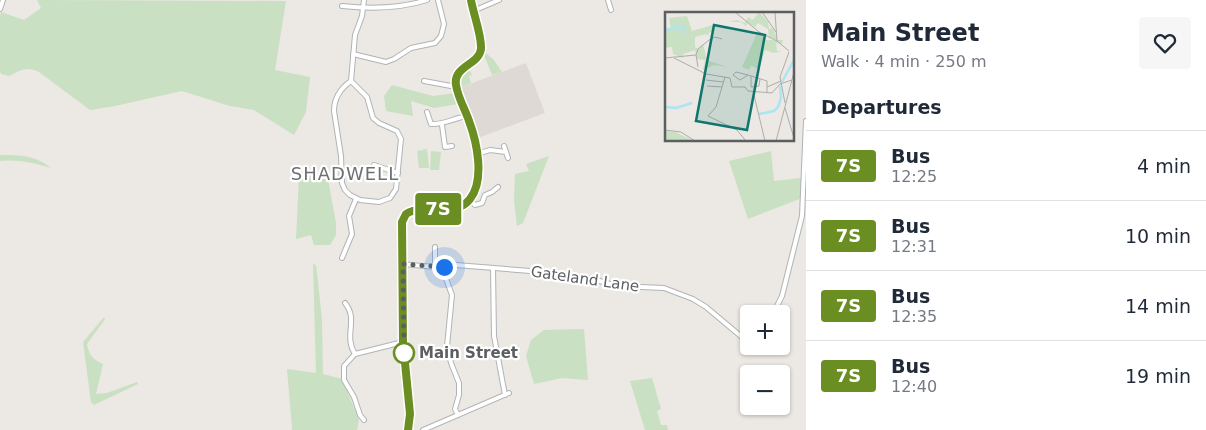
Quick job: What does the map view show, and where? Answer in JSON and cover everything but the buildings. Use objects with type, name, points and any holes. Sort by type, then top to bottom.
[{"type":"street","points":[[0,9],[3,0]]},
{"type":"street","points":[[351,81],[366,94],[371,114],[375,121],[394,129],[400,135],[401,144],[396,189],[390,198],[379,202],[356,199],[345,190],[342,183],[341,156],[334,110],[336,97],[351,81],[356,30],[364,8],[364,0]]},
{"type":"street","points":[[342,6],[364,8],[406,6],[427,0]]},
{"type":"street","points":[[353,54],[390,61],[411,48],[435,43],[441,36],[444,24],[438,0]]},
{"type":"street","points":[[408,430],[410,414],[403,342],[402,222],[410,211],[426,208],[458,209],[470,200],[477,186],[477,154],[456,85],[458,74],[476,58],[480,51],[480,40],[470,0]]},
{"type":"street","points":[[473,11],[499,0]]},
{"type":"street","points":[[608,0],[611,10]]},
{"type":"street","points":[[424,82],[456,85]]},
{"type":"street","points":[[427,112],[431,124],[442,125],[456,118],[467,116]]},
{"type":"street","points":[[778,305],[782,296],[802,216],[806,121]]},
{"type":"street","points":[[442,125],[446,147],[452,146]]},
{"type":"street","points":[[504,146],[508,158]]},
{"type":"street","points":[[477,154],[490,150],[506,152]]},
{"type":"street","points":[[374,165],[398,173]]},
{"type":"street","points":[[470,200],[475,205],[479,205],[482,203],[485,195],[492,192],[498,185]]},
{"type":"street","points":[[342,258],[352,234],[349,216],[356,199]]},
{"type":"street","points":[[434,247],[435,267]]},
{"type":"street","name":"Gateland Lane","points":[[403,264],[435,267],[456,265],[537,271],[570,277],[589,278],[627,287],[664,288],[693,299],[706,307],[740,337]]},
{"type":"street","points":[[444,267],[452,296],[448,346],[451,363],[459,383],[459,395],[455,409],[458,415]]},
{"type":"street","points":[[423,430],[507,394],[494,336],[493,268]]},
{"type":"street","points":[[345,303],[351,310],[349,338],[351,348],[355,354]]},
{"type":"street","points":[[364,420],[344,380],[344,366],[355,354],[403,342]]},
{"type":"shaded area","points":[[526,63],[545,113],[478,138],[478,131],[473,130],[459,88]]},
{"type":"green space","points":[[37,0],[286,1],[275,70],[310,77],[306,112],[294,135],[254,110],[230,106],[182,91],[90,110],[39,72],[27,69],[9,76],[1,74],[1,12],[24,20],[41,8]]},
{"type":"green space","points":[[486,53],[494,60],[502,72],[492,75],[484,55]]},
{"type":"green space","points":[[468,67],[472,75],[469,76],[471,83],[459,88],[461,76]]},
{"type":"green space","points":[[392,85],[433,96],[455,93],[458,104],[434,108],[411,101],[413,116],[386,111],[384,96]]},
{"type":"green space","points":[[427,149],[429,168],[419,168],[417,151]]},
{"type":"green space","points":[[431,151],[441,152],[439,170],[430,170]]},
{"type":"green space","points":[[771,151],[774,181],[801,178],[802,198],[748,219],[729,161]]},
{"type":"green space","points":[[0,155],[33,158],[51,168],[26,162],[0,161]]},
{"type":"green space","points":[[549,156],[523,223],[517,226],[514,201],[515,174],[529,171],[526,164]]},
{"type":"green space","points":[[299,177],[328,179],[336,223],[336,235],[330,245],[314,245],[311,235],[296,239]]},
{"type":"green space","points":[[313,264],[316,265],[322,319],[323,374],[342,379],[359,420],[357,430],[292,430],[287,369],[316,373]]},
{"type":"green space","points":[[104,317],[105,319],[87,344],[92,356],[103,364],[96,394],[107,393],[137,382],[138,384],[94,405],[91,402],[83,342]]},
{"type":"green space","points":[[584,329],[588,380],[562,378],[534,384],[526,356],[531,340],[544,330]]},
{"type":"green space","points":[[652,378],[661,409],[657,411],[661,425],[667,425],[668,430],[645,430],[630,381]]},
{"type":"bus line","name":"7S","points":[[408,430],[410,414],[403,342],[402,222],[403,218],[410,211],[426,208],[459,208],[470,200],[477,186],[479,170],[471,125],[456,85],[456,77],[460,70],[476,58],[481,48],[471,0]]},
{"type":"place","name":"Main Street","points":[[404,353]]},
{"type":"district","name":"SHADWELL","points":[[345,173]]},
{"type":"route","points":[[404,353],[403,264],[444,267]]}]
